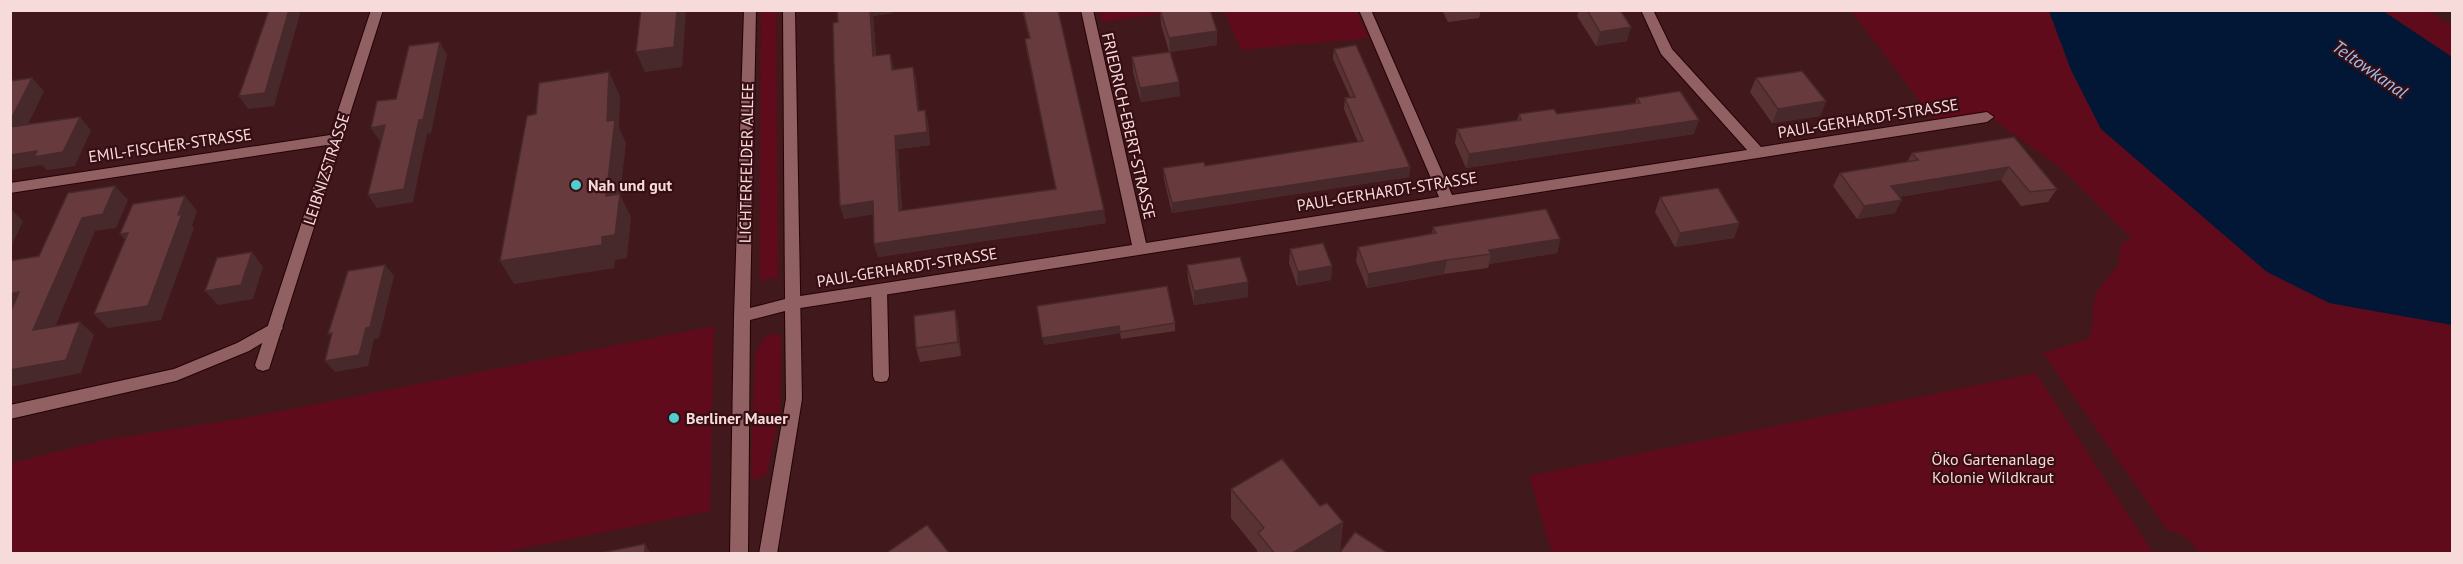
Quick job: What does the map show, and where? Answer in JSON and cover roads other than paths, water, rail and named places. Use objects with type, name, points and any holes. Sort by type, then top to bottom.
[{"type":"street","name":"LEIBNIZSTRASSE","points":[[263,365],[377,10]]},
{"type":"street","name":"LICHTERFELDER ALLEE","points":[[739,554],[738,511],[750,10]]},
{"type":"street","points":[[768,554],[794,399],[789,10]]},
{"type":"street","name":"FRIEDRICH-EBERT-STRASSE","points":[[1087,10],[1140,249]]},
{"type":"street","points":[[1365,10],[1448,199]]},
{"type":"street","points":[[1647,10],[1665,51],[1759,154]]},
{"type":"street","name":"PAUL-GERHARDT-STRASSE","points":[[794,303],[1448,199],[1759,154],[1987,117]]},
{"type":"street","name":"EMIL-FISCHER-STRASSE","points":[[10,188],[336,139]]},
{"type":"street","points":[[879,290],[880,376]]},
{"type":"street","points":[[742,316],[794,303]]},
{"type":"street","points":[[10,412],[176,375],[243,347],[275,328]]},
{"type":"water","name":"Teltowkanal","points":[[2049,11],[2383,11],[2452,57],[2452,325],[2329,303],[2267,272],[2101,129],[2071,70]]},
{"type":"place","name":"Nah und gut","points":[[576,185]]},
{"type":"place","name":"Berliner Mauer","points":[[674,418]]},
{"type":"park label","name":"Öko Gartenanlage Kolonie Wildkraut","points":[[1993,468]]}]
